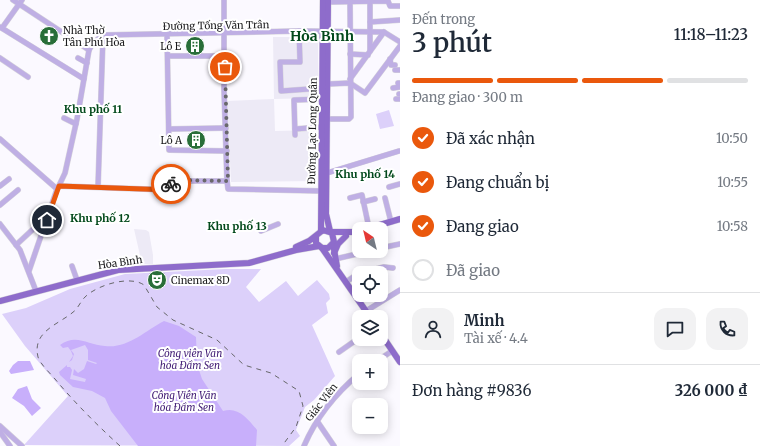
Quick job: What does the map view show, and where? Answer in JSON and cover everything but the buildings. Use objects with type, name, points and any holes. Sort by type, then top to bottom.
[{"type":"main road","name":"Đường Lạc Long Quân","points":[[326,1],[325,86],[328,119],[326,214],[330,232]]},
{"type":"main road","name":"Đường Lạc Long Quân","points":[[319,233],[322,191],[323,99],[325,86]]},
{"type":"main road","points":[[388,223],[400,219]]},
{"type":"main road","points":[[286,252],[319,233],[352,231]]},
{"type":"main road","points":[[330,232],[333,242],[334,257],[338,269]]},
{"type":"main road","points":[[319,233],[316,240],[338,269],[365,310]]},
{"type":"main road","points":[[286,252],[321,247],[328,248],[333,242],[352,234]]},
{"type":"main road","points":[[334,257],[338,244],[346,236]]},
{"type":"main road","name":"Hòa Bình","points":[[0,301],[36,290],[127,269],[252,263],[286,252]]},
{"type":"main road","points":[[388,345],[400,362]]},
{"type":"street","points":[[13,0],[21,2],[89,50]]},
{"type":"street","points":[[224,0],[228,189],[322,191]]},
{"type":"street","points":[[326,1],[389,1],[390,6],[400,6]]},
{"type":"street","points":[[328,119],[350,118],[350,1]]},
{"type":"street","points":[[369,53],[370,1]]},
{"type":"street","points":[[21,2],[1,28],[84,79]]},
{"type":"street","points":[[370,22],[400,20]]},
{"type":"street","points":[[299,31],[300,62],[280,62],[281,91],[325,86],[350,81],[369,53],[386,33],[386,21]]},
{"type":"street","name":"Đường Tống Văn Trân","points":[[103,36],[299,31],[386,33]]},
{"type":"street","points":[[386,33],[400,42]]},
{"type":"street","points":[[167,34],[168,148],[171,151],[227,151]]},
{"type":"street","points":[[29,271],[58,187],[65,173],[76,124],[89,50],[94,41],[103,36]]},
{"type":"street","points":[[98,187],[103,36]]},
{"type":"street","points":[[350,81],[365,93],[400,46]]},
{"type":"street","points":[[350,54],[369,53]]},
{"type":"street","points":[[168,56],[225,56]]},
{"type":"street","points":[[0,58],[28,77]]},
{"type":"street","points":[[78,58],[87,63]]},
{"type":"street","points":[[390,59],[391,65],[397,68]]},
{"type":"street","points":[[393,88],[399,85]]},
{"type":"street","points":[[295,135],[294,100],[323,99]]},
{"type":"street","points":[[64,118],[76,124]]},
{"type":"street","points":[[295,129],[322,127]]},
{"type":"street","points":[[169,129],[226,128]]},
{"type":"street","points":[[0,139],[58,187],[171,190],[171,182],[173,180],[228,181]]},
{"type":"street","points":[[327,173],[400,151]]},
{"type":"street","points":[[0,186],[9,179]]},
{"type":"street","points":[[389,187],[400,186]]},
{"type":"street","points":[[0,205],[18,190]]},
{"type":"street","points":[[350,198],[362,195],[367,222]]},
{"type":"street","points":[[385,198],[391,222]]},
{"type":"street","points":[[364,202],[375,199]]},
{"type":"street","points":[[16,245],[43,220],[47,220]]},
{"type":"street","points":[[0,224],[16,245],[29,271],[36,290]]},
{"type":"street","points":[[260,229],[278,224]]},
{"type":"street","points":[[388,247],[400,244]]},
{"type":"street","points":[[334,257],[352,254]]},
{"type":"street","points":[[72,266],[76,280]]},
{"type":"street","points":[[388,267],[393,268]]},
{"type":"street","points":[[346,282],[352,278]]},
{"type":"street","points":[[368,310],[400,290]]},
{"type":"street","points":[[339,352],[352,343]]},
{"type":"street","points":[[388,354],[392,351]]},
{"type":"street","name":"Giác Viên","points":[[304,446],[316,421],[334,398],[352,381]]},
{"type":"street","points":[[316,421],[334,446]]},
{"type":"street","points":[[0,426],[22,446]]},
{"type":"street","points":[[0,432],[10,446]]},
{"type":"shaded area","points":[[273,37],[318,37],[318,98],[274,99]]},
{"type":"shaded area","points":[[274,99],[275,131],[317,130],[315,181],[231,182],[227,101]]},
{"type":"shaded area","points":[[134,229],[146,230],[149,232],[153,264],[142,264]]},
{"type":"shaded area","points":[[164,321],[179,326],[196,337],[197,364],[202,379],[223,411],[233,410],[242,414],[257,430],[256,446],[138,446],[111,411],[105,398],[92,391],[73,387],[60,375],[59,372],[67,365],[67,367],[70,367],[72,370],[70,379],[85,382],[86,379],[73,375],[74,369],[78,373],[84,369],[87,361],[97,363],[88,360],[88,350],[85,345],[71,350],[74,354],[72,360],[69,362],[73,356],[71,351],[68,347],[63,348],[60,345],[71,340],[77,340],[105,346],[121,345]]},
{"type":"shaded area","points":[[18,361],[30,361],[34,370],[11,374],[9,371]]},
{"type":"shaded area","points":[[27,386],[32,399],[41,408],[32,416],[24,406],[12,398],[18,389]]},
{"type":"green space","points":[[389,110],[394,126],[380,129],[376,114]]},
{"type":"green space","name":"Công viên Văn hóa Đầm Sen","points":[[225,269],[261,269],[246,287],[259,302],[286,281],[298,296],[317,280],[329,294],[330,299],[326,303],[328,313],[312,325],[335,376],[314,400],[305,407],[296,430],[300,436],[289,446],[24,445],[68,396],[25,346],[2,314],[26,308],[70,289],[125,274]]},
{"type":"railway","points":[[120,446],[86,414],[45,368],[38,357],[37,348],[42,335],[74,311],[83,299],[90,293],[105,285],[122,281],[138,282],[144,285],[157,307],[173,320],[217,340],[244,365],[271,373],[299,391],[303,406],[296,427],[282,446]]},
{"type":"way so far","points":[[171,184],[173,180],[228,181],[224,89],[225,67]]},
{"type":"place","name":"Nhà Thờ Tân Phú Hòa","points":[[49,36]]},
{"type":"place","name":"Lô E","points":[[195,46]]},
{"type":"place","name":"Lô A","points":[[196,140]]},
{"type":"place","name":"Cinemax 8D","points":[[157,280]]},
{"type":"district","name":"Hòa Bình","points":[[322,36]]},
{"type":"district","name":"Khu phố 11","points":[[93,109]]},
{"type":"district","name":"Khu phố 14","points":[[365,174]]},
{"type":"district","name":"Khu phố 12","points":[[100,218]]},
{"type":"district","name":"Khu phố 13","points":[[237,226]]},
{"type":"route","points":[[47,220],[59,186],[171,190],[171,184]]},
{"type":"park label","name":"Công Viên Văn hóa Đầm Sen","points":[[184,400]]}]
